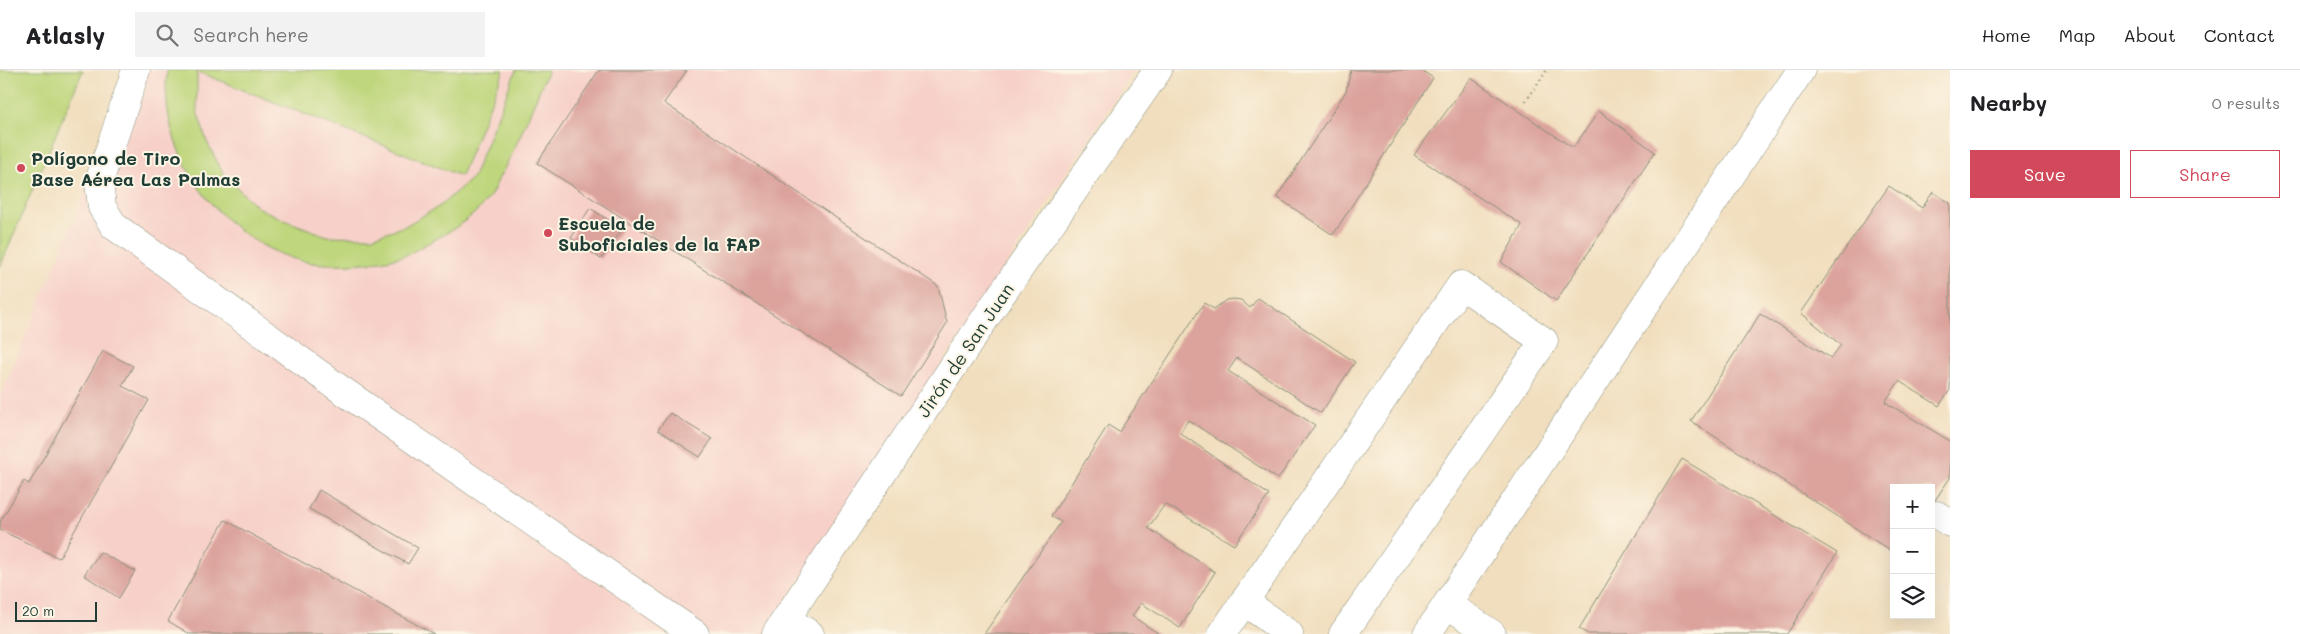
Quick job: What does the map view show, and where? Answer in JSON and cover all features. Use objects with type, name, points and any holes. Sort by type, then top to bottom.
[{"type":"lane","points":[[136,70],[99,182],[102,207],[114,226],[336,386],[695,634]]},
{"type":"lane","name":"Jirón de San Juan","points":[[781,626],[992,308],[1158,70]]},
{"type":"lane","points":[[1427,634],[1802,70]]},
{"type":"lane","points":[[1222,634],[1460,285],[1544,340],[1343,634]]},
{"type":"lane","points":[[1244,601],[1289,634]]},
{"type":"lane","points":[[1447,604],[1492,634]]},
{"type":"lane","points":[[781,626],[810,634]]},
{"type":"path","points":[[1526,101],[1547,70]]},
{"type":"shaded area","name":"Escuela de Suboficiales de la FAP","points":[[137,70],[1134,70],[765,634],[0,634],[0,397]]},
{"type":"green space","name":"Polígono de Tiro Base Aérea Las Palmas","points":[[0,70],[83,70],[0,267]]},
{"type":"green space","points":[[167,70],[197,70],[197,111],[207,142],[224,175],[257,207],[327,236],[372,237],[405,226],[440,206],[473,177],[516,70],[548,70],[518,140],[493,191],[475,213],[453,229],[406,255],[368,263],[323,264],[298,260],[269,249],[243,232],[219,212],[199,188],[183,161],[172,132],[167,101]]},
{"type":"green space","points":[[199,70],[504,70],[461,176],[198,72]]},
{"type":"building","points":[[599,70],[687,70],[664,103],[938,286],[947,323],[901,396],[537,163]]},
{"type":"building","points":[[1351,70],[1421,70],[1433,78],[1333,235],[1277,197],[1346,91]]},
{"type":"building","points":[[1471,78],[1573,148],[1599,111],[1655,152],[1556,301],[1501,262],[1522,225],[1414,155]]},
{"type":"building","points":[[1889,186],[1922,208],[1933,192],[1950,203],[1950,390],[1939,406],[1899,381],[1885,402],[1950,441],[1950,478],[1935,500],[1935,484],[1890,484],[1890,550],[1691,421],[1760,314],[1831,358],[1841,345],[1801,313]]},
{"type":"building","points":[[590,208],[622,229],[601,259],[571,238]]},
{"type":"building","points":[[1258,298],[1355,362],[1321,413],[1237,358],[1228,371],[1315,425],[1278,479],[1188,420],[1180,433],[1269,495],[1234,545],[1165,504],[1148,528],[1215,572],[1180,628],[1141,603],[1132,616],[1159,634],[984,634],[1061,522],[1051,516],[1108,425],[1119,432],[1204,303],[1214,309],[1226,300],[1234,299],[1241,300],[1250,308]]},
{"type":"building","points":[[103,351],[133,366],[122,386],[149,400],[59,558],[0,530],[0,522],[24,481],[29,484]]},
{"type":"building","points":[[670,413],[712,439],[700,457],[658,430]]},
{"type":"building","points":[[1682,459],[1837,553],[1787,634],[1588,634],[1579,629]]},
{"type":"building","points":[[319,490],[418,548],[408,564],[309,509]]},
{"type":"building","points":[[225,520],[434,634],[190,634],[168,621]]},
{"type":"building","points":[[100,552],[135,571],[119,598],[84,575]]},
{"type":"place","name":"Polígono de Tiro Base Aérea Las Palmas","points":[[21,168]]},
{"type":"place","name":"Escuela de Suboficiales de la FAP","points":[[548,233]]}]
